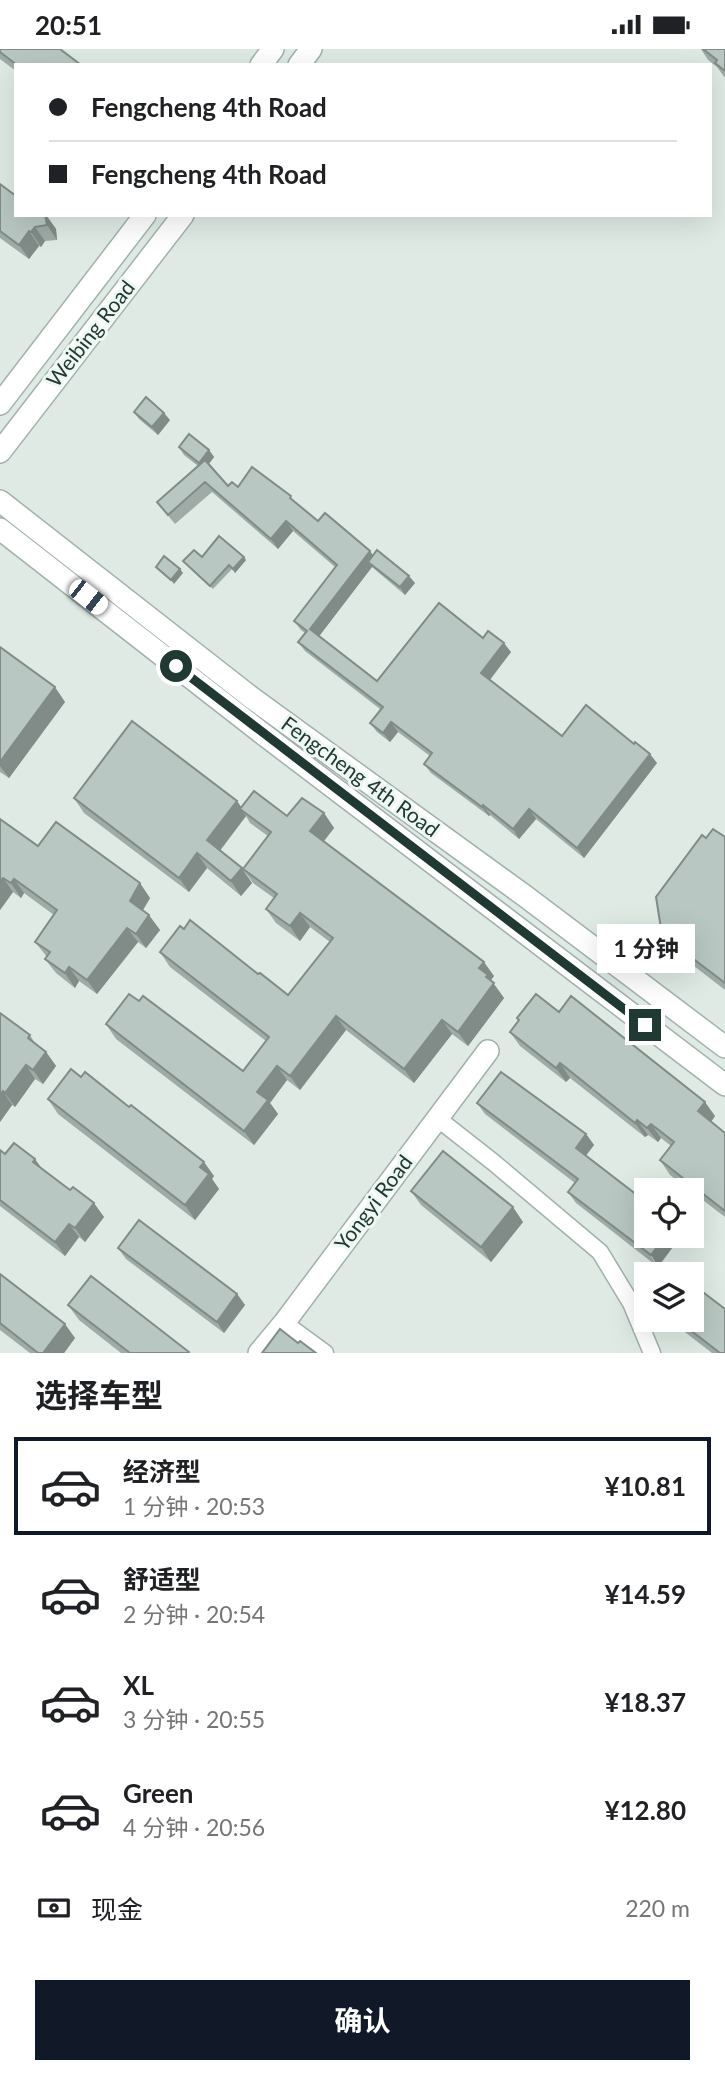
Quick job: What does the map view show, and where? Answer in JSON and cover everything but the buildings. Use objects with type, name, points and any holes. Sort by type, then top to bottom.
[{"type":"street","name":"Weibing Road","points":[[0,404],[143,217]]},
{"type":"street","name":"Weibing Road","points":[[0,452],[181,217]]},
{"type":"street","name":"Fengcheng 4th Road","points":[[0,501],[252,698],[525,895],[725,1047]]},
{"type":"street","name":"Fengcheng 4th Road","points":[[0,529],[263,734],[725,1085]]},
{"type":"street","name":"Yongyi Road","points":[[259,1353],[488,1051]]},
{"type":"street","points":[[438,1118],[600,1252],[631,1303],[652,1353]]},
{"type":"street","points":[[284,1323],[325,1353]]},
{"type":"route","points":[[176,666],[645,1025]]}]
